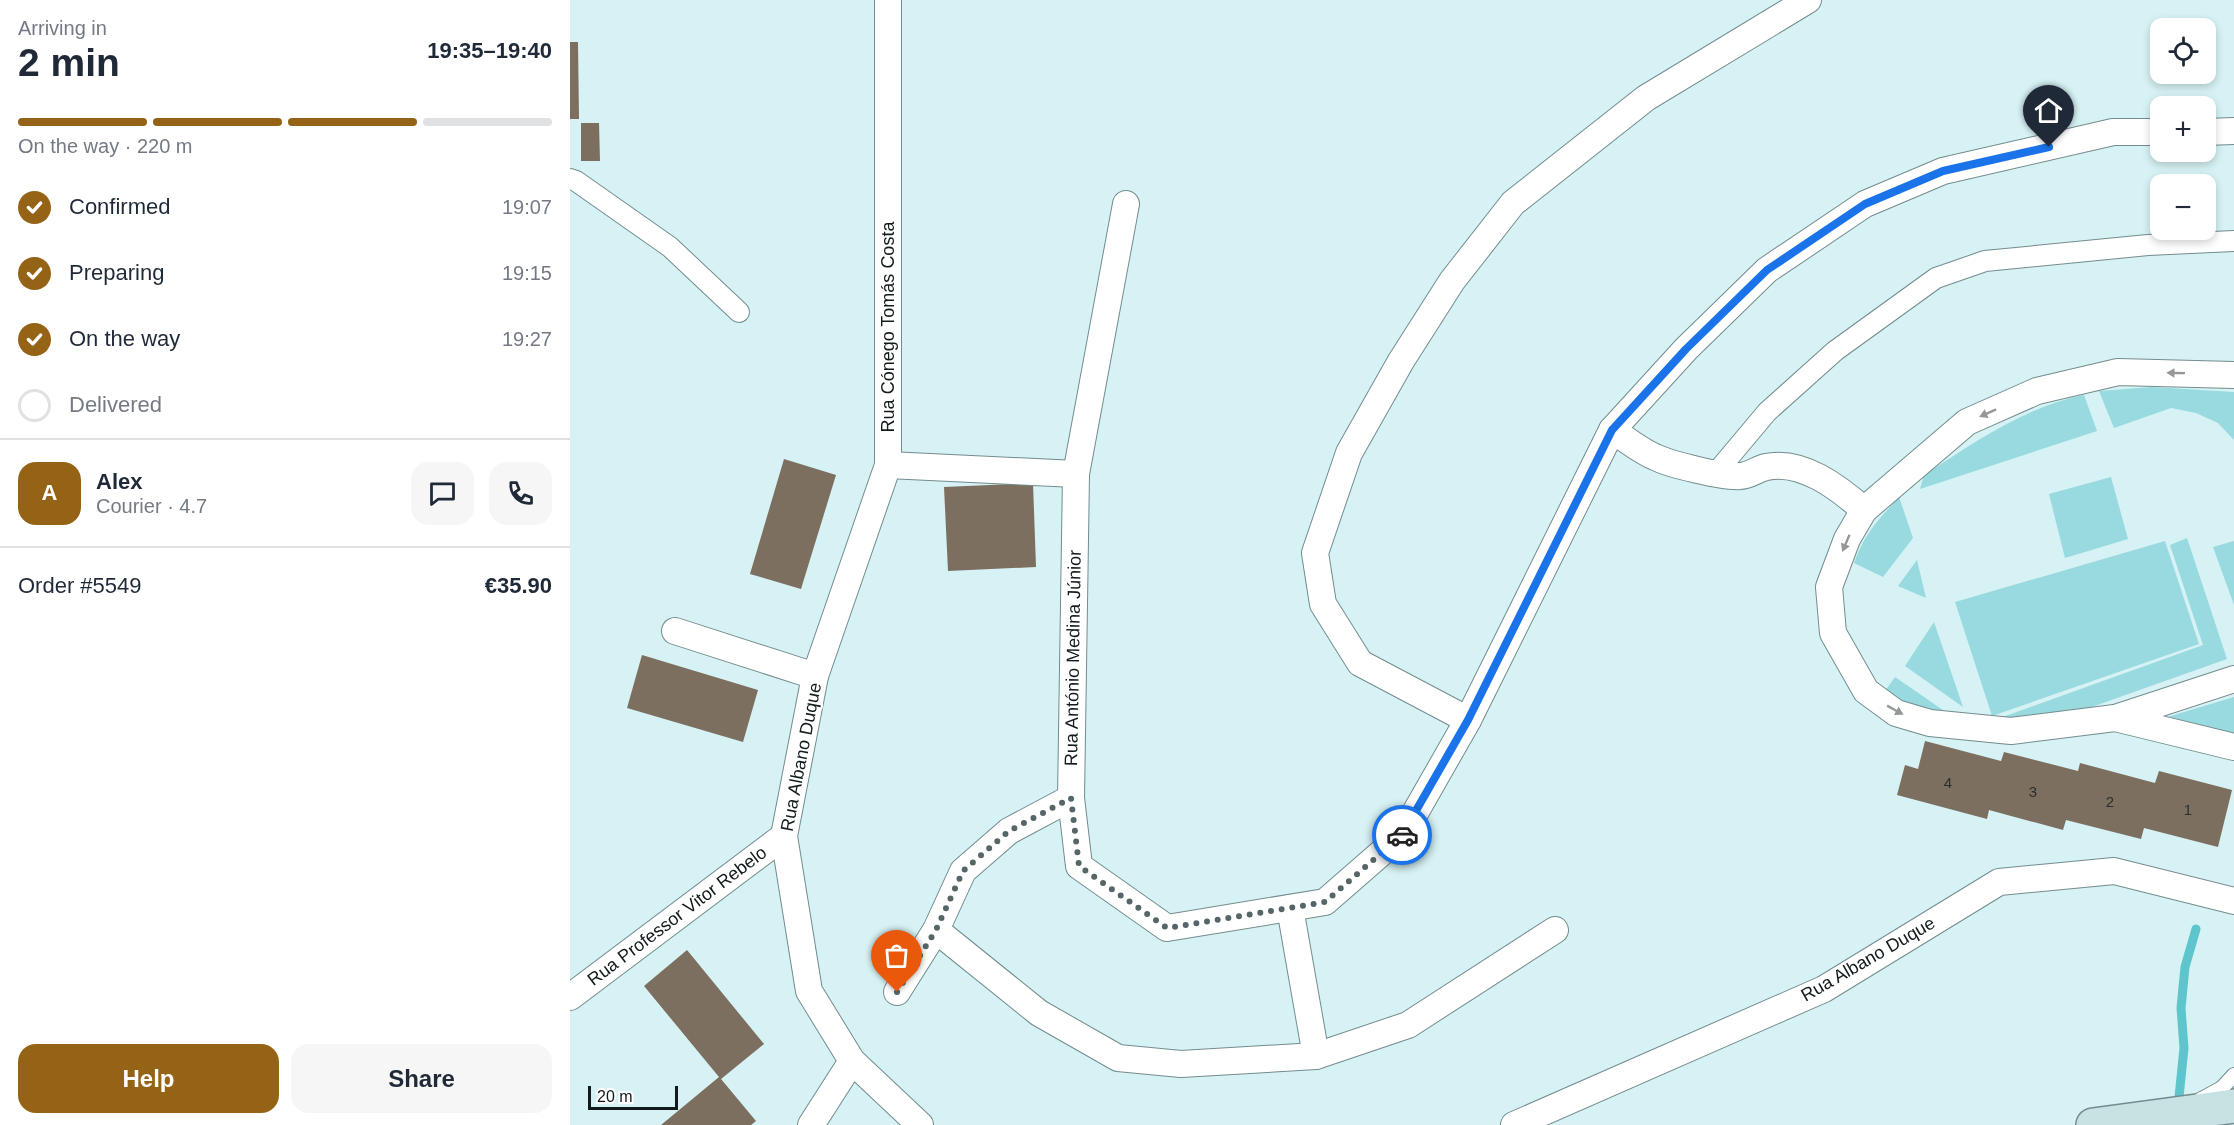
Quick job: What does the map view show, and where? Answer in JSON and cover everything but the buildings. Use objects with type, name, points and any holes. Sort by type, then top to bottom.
[{"type":"main road","points":[[2093,1125],[2234,1106]]},
{"type":"street","name":"Rua Cónego Tomás Costa","points":[[888,0],[888,465]]},
{"type":"street","points":[[1468,720],[1360,663],[1323,604],[1316,553],[1349,453],[1401,361],[1452,281],[1513,203],[1646,98],[1809,0]]},
{"type":"street","points":[[2216,132],[2234,131]]},
{"type":"street","name":"Rua António Medina Júnior","points":[[1126,204],[1076,474],[1071,798],[1079,866],[1167,928],[1325,902],[1403,834],[1468,720],[1612,430],[1686,349],[1767,270],[1865,204],[1943,171],[2113,132],[2150,132]]},
{"type":"street","points":[[570,179],[670,247],[739,312]]},
{"type":"street","points":[[1715,474],[1767,412],[1809,374],[1835,351],[1936,278],[1985,261],[2148,245],[2234,241]]},
{"type":"street","points":[[2234,375],[2118,372],[2037,391],[1967,422],[1864,510],[1847,538],[1829,587],[1833,633],[1866,690],[1896,713],[1930,723],[2011,731],[2115,718],[2234,679]]},
{"type":"street","points":[[1612,430],[1655,458],[1715,474],[1741,477],[1767,467],[1788,466],[1815,475],[1864,510]]},
{"type":"street","points":[[888,465],[1076,474]]},
{"type":"street","name":"Rua Albano Duque","points":[[888,465],[815,676],[784,836],[809,991],[852,1061],[920,1125]]},
{"type":"street","points":[[675,631],[815,676]]},
{"type":"street","points":[[2115,718],[2234,747]]},
{"type":"street","points":[[897,992],[936,930],[963,871],[1009,831],[1071,798]]},
{"type":"street","name":"Rua Professor Vitor Rebelo","points":[[570,997],[784,836]]},
{"type":"street","name":"Rua Albano Duque","points":[[1514,1125],[1824,989],[1999,882],[2114,871],[2234,901]]},
{"type":"street","points":[[1290,908],[1316,1056]]},
{"type":"street","points":[[936,930],[1039,1013],[1118,1058],[1181,1064],[1316,1056],[1408,1025],[1555,930]]},
{"type":"street","points":[[811,1125],[852,1061]]},
{"type":"lane","points":[[2171,1115],[2222,1088],[2234,1075]]},
{"type":"shaded area","points":[[2152,387],[2234,392],[2234,440],[2218,423],[2196,413],[2171,408],[2114,428],[2099,391]]},
{"type":"shaded area","points":[[2084,395],[2097,431],[1920,489],[1924,475],[2000,428],[2041,408]]},
{"type":"shaded area","points":[[2111,477],[2128,539],[2065,558],[2049,494]]},
{"type":"shaded area","points":[[1899,497],[1913,538],[1883,577],[1854,563],[1858,552],[1878,520]]},
{"type":"shaded area","points":[[2187,538],[2227,659],[2072,714],[1997,719],[2203,645],[2170,545]]},
{"type":"shaded area","points":[[2165,541],[2199,644],[1992,716],[1955,602]]},
{"type":"shaded area","points":[[2234,541],[2234,605],[2213,547]]},
{"type":"shaded area","points":[[1917,560],[1926,598],[1898,586]]},
{"type":"shaded area","points":[[1934,622],[1963,707],[1905,666]]},
{"type":"shaded area","points":[[1895,677],[1956,719],[1905,705],[1885,691]]},
{"type":"shaded area","points":[[2234,697],[2234,738],[2164,718]]},
{"type":"waterway","points":[[2178,1107],[2184,1048],[2181,1008],[2185,967],[2196,929]]},
{"type":"way so far","points":[[897,992],[936,930],[963,871],[1009,831],[1071,798],[1079,866],[1167,928],[1325,902],[1402,835]]},
{"type":"route","points":[[1402,835],[1468,720],[1612,430],[1686,349],[1767,270],[1865,204],[1943,171],[2049,147]]}]
